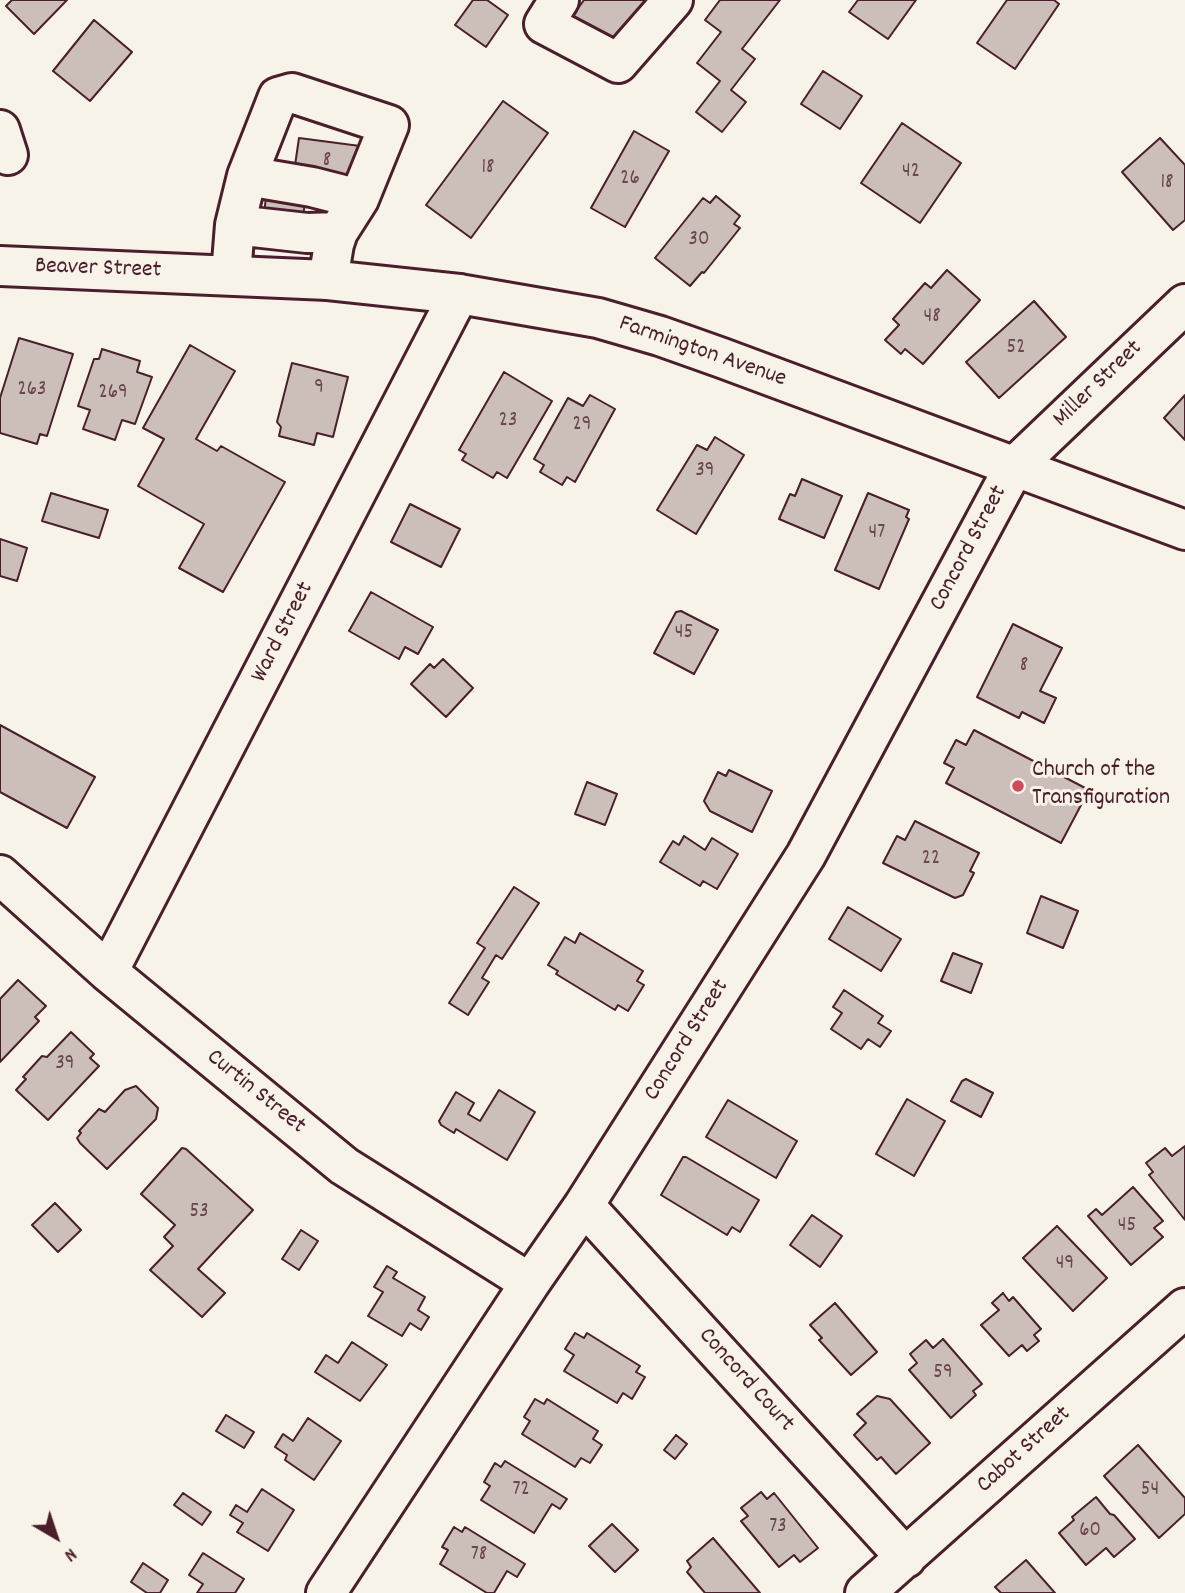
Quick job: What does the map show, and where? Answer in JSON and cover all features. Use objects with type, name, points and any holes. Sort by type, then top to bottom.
[{"type":"street","points":[[559,0],[544,24],[618,63],[673,0]]},
{"type":"street","points":[[214,275],[235,225],[247,176],[278,97],[292,93],[389,125],[359,199],[338,232],[328,281]]},
{"type":"street","points":[[247,176],[312,187],[359,199]]},
{"type":"street","points":[[235,225],[307,233],[338,232]]},
{"type":"street","name":"Beaver Street","points":[[0,266],[214,275]]},
{"type":"street","name":"Farmington Avenue","points":[[214,275],[328,281],[459,294],[574,313],[637,329],[1185,530]]},
{"type":"street","name":"Ward Street","points":[[108,972],[459,294]]},
{"type":"street","name":"Miller Street","points":[[1014,467],[1185,304]]},
{"type":"street","name":"Concord Street","points":[[326,1593],[584,1205],[806,855],[1014,467]]},
{"type":"street","name":"Curtin Street","points":[[0,875],[108,972],[344,1166],[530,1283]]},
{"type":"street","name":"Concord Court","points":[[584,1205],[906,1558]]},
{"type":"street","name":"Cabot Street","points":[[865,1593],[1185,1308]]},
{"type":"building","points":[[12,0],[67,0],[34,34],[6,6]]},
{"type":"building","points":[[473,0],[487,0],[508,15],[486,47],[455,25]]},
{"type":"building","points":[[584,0],[648,0],[611,49],[571,18]]},
{"type":"building","points":[[720,0],[780,0],[742,49],[755,59],[731,90],[746,102],[722,132],[696,112],[720,81],[697,63],[721,32],[705,20]]},
{"type":"building","points":[[858,0],[916,0],[888,39],[849,12]]},
{"type":"building","points":[[1007,0],[1054,0],[1059,4],[1015,69],[977,43]]},
{"type":"building","points":[[94,20],[132,52],[90,101],[53,71]]},
{"type":"building","points":[[823,71],[862,96],[840,129],[801,104]]},
{"type":"building","points":[[503,101],[548,133],[471,238],[426,205]]},
{"type":"building","points":[[902,123],[961,163],[920,223],[861,183]]},
{"type":"building","points":[[634,131],[669,151],[625,227],[591,208]]},
{"type":"building","points":[[299,138],[360,146],[355,187],[293,179]]},
{"type":"building","points":[[1160,138],[1185,165],[1185,220],[1173,230],[1122,172]]},
{"type":"building","points":[[267,188],[306,192],[302,227],[263,223]]},
{"type":"building","points":[[716,196],[740,216],[734,224],[740,228],[704,273],[690,286],[655,258],[703,198],[710,203]]},
{"type":"building","points":[[947,270],[980,300],[923,364],[905,349],[901,354],[885,340],[899,325],[893,319],[925,283],[931,288]]},
{"type":"building","points":[[1034,301],[1066,337],[999,398],[966,362]]},
{"type":"building","points":[[19,338],[73,354],[47,436],[40,434],[37,444],[0,433],[0,398]]},
{"type":"building","points":[[190,345],[235,371],[196,439],[217,451],[221,446],[285,482],[223,592],[179,568],[204,524],[138,486],[164,439],[143,428]]},
{"type":"building","points":[[102,349],[140,361],[137,372],[152,377],[135,424],[122,420],[115,440],[83,429],[90,410],[78,406],[94,359],[99,359]]},
{"type":"building","points":[[292,363],[348,377],[333,437],[317,433],[314,445],[279,436],[281,427],[277,422]]},
{"type":"building","points":[[504,372],[552,401],[507,478],[497,472],[493,478],[462,460],[466,454],[459,450]]},
{"type":"building","points":[[590,395],[615,409],[575,482],[567,477],[562,485],[540,472],[544,465],[534,459],[568,398],[583,406]]},
{"type":"building","points":[[1185,395],[1185,440],[1164,418]]},
{"type":"building","points":[[715,437],[744,455],[696,534],[657,510],[697,445],[707,450]]},
{"type":"building","points":[[802,479],[842,496],[824,538],[779,519],[790,494],[795,496]]},
{"type":"building","points":[[51,493],[108,510],[99,538],[42,521]]},
{"type":"building","points":[[868,493],[909,510],[906,517],[909,519],[879,589],[835,570]]},
{"type":"building","points":[[410,504],[460,529],[441,567],[391,542]]},
{"type":"building","points":[[0,539],[27,548],[17,581],[0,576]]},
{"type":"building","points":[[371,592],[433,627],[418,654],[405,647],[399,659],[349,631]]},
{"type":"building","points":[[681,611],[718,630],[694,674],[654,653],[676,612]]},
{"type":"building","points":[[1013,624],[1062,648],[1040,691],[1056,698],[1044,723],[1022,712],[1019,718],[977,697]]},
{"type":"building","points":[[443,659],[473,688],[446,717],[411,684],[430,664],[434,668]]},
{"type":"building","points":[[0,725],[95,777],[67,828],[0,792]]},
{"type":"building","name":"Church of the Transfiguration","points":[[974,730],[1089,790],[1061,843],[946,783],[954,768],[944,763],[956,740],[966,745]]},
{"type":"building","points":[[729,770],[772,791],[752,832],[710,811],[704,801],[718,772],[726,776]]},
{"type":"building","points":[[587,782],[617,794],[605,825],[575,814]]},
{"type":"building","points":[[915,821],[979,853],[970,871],[974,873],[963,895],[955,898],[883,863],[897,836],[905,840]]},
{"type":"building","points":[[684,836],[705,850],[712,838],[738,854],[717,889],[703,881],[700,886],[660,862],[673,841],[679,845]]},
{"type":"building","points":[[514,887],[539,903],[502,959],[496,955],[482,978],[489,982],[468,1015],[449,1003],[485,948],[477,943]]},
{"type":"building","points":[[1041,896],[1078,911],[1063,948],[1027,933]]},
{"type":"building","points":[[848,907],[901,939],[881,971],[829,939]]},
{"type":"building","points":[[580,933],[643,971],[637,981],[644,985],[628,1011],[618,1005],[615,1010],[556,974],[558,971],[548,965],[565,937],[575,943]]},
{"type":"building","points":[[953,953],[982,964],[971,993],[941,981]]},
{"type":"building","points":[[18,980],[46,1006],[35,1017],[39,1021],[0,1062],[0,999]]},
{"type":"building","points":[[844,990],[883,1016],[878,1023],[891,1031],[880,1047],[868,1039],[861,1049],[831,1029],[842,1013],[833,1007]]},
{"type":"building","points":[[71,1032],[94,1054],[90,1058],[99,1066],[48,1120],[16,1090],[26,1079],[23,1077],[42,1056],[47,1057]]},
{"type":"building","points":[[966,1079],[993,1093],[981,1117],[951,1101],[962,1081]]},
{"type":"building","points":[[136,1086],[158,1108],[156,1119],[107,1169],[80,1143],[77,1138],[81,1133],[79,1131],[99,1109],[105,1112],[125,1090]]},
{"type":"building","points":[[499,1090],[535,1112],[507,1160],[456,1129],[454,1133],[439,1121],[456,1092],[474,1103],[468,1114],[480,1121]]},
{"type":"building","points":[[907,1099],[945,1121],[914,1176],[876,1154]]},
{"type":"building","points":[[728,1100],[797,1141],[776,1178],[706,1137]]},
{"type":"building","points":[[1185,1146],[1185,1220],[1149,1175],[1153,1172],[1146,1163],[1165,1148],[1172,1156]]},
{"type":"building","points":[[182,1148],[253,1210],[198,1269],[225,1293],[202,1317],[150,1270],[173,1246],[164,1237],[175,1225],[141,1194]]},
{"type":"building","points":[[683,1157],[759,1200],[740,1232],[732,1227],[727,1235],[661,1195]]},
{"type":"building","points":[[1133,1187],[1163,1221],[1154,1228],[1163,1237],[1131,1265],[1088,1216],[1096,1209],[1102,1215]]},
{"type":"building","points":[[55,1203],[81,1230],[58,1252],[32,1225]]},
{"type":"building","points":[[812,1215],[842,1236],[820,1267],[790,1245]]},
{"type":"building","points":[[1057,1226],[1107,1278],[1073,1311],[1023,1258]]},
{"type":"building","points":[[301,1230],[318,1241],[299,1270],[282,1259]]},
{"type":"building","points":[[387,1266],[397,1272],[393,1278],[425,1297],[418,1310],[429,1317],[421,1330],[410,1323],[402,1336],[368,1316],[383,1292],[374,1287]]},
{"type":"building","points":[[1003,1293],[1009,1301],[1013,1297],[1041,1329],[1034,1335],[1039,1341],[1027,1351],[1022,1345],[1009,1356],[981,1325],[999,1310],[992,1303]]},
{"type":"building","points":[[835,1303],[877,1352],[851,1375],[819,1340],[822,1338],[810,1325]]},
{"type":"building","points":[[575,1333],[584,1338],[587,1333],[640,1366],[636,1372],[645,1377],[632,1399],[623,1393],[617,1403],[564,1371],[574,1355],[565,1349]]},
{"type":"building","points":[[943,1339],[982,1384],[973,1391],[976,1395],[951,1418],[909,1370],[917,1363],[910,1354],[926,1340],[933,1348]]},
{"type":"building","points":[[352,1342],[387,1365],[360,1401],[315,1372],[326,1355],[338,1363]]},
{"type":"building","points":[[877,1396],[890,1399],[930,1443],[896,1474],[881,1457],[877,1460],[854,1435],[866,1423],[857,1414]]},
{"type":"building","points":[[535,1399],[544,1404],[547,1399],[598,1431],[593,1439],[602,1445],[590,1463],[581,1458],[575,1467],[522,1434],[530,1421],[524,1417]]},
{"type":"building","points":[[226,1415],[254,1432],[244,1448],[216,1431]]},
{"type":"building","points":[[308,1418],[341,1441],[314,1480],[285,1460],[287,1455],[275,1447],[283,1434],[293,1441]]},
{"type":"building","points":[[676,1435],[687,1444],[675,1459],[664,1450]]},
{"type":"building","points":[[1138,1445],[1185,1498],[1185,1514],[1159,1538],[1104,1476]]},
{"type":"building","points":[[505,1461],[567,1499],[560,1509],[552,1504],[534,1533],[481,1500],[490,1486],[484,1482],[495,1463],[501,1467]]},
{"type":"building","points":[[262,1489],[294,1510],[268,1551],[237,1532],[243,1523],[230,1515],[236,1505],[247,1512]]},
{"type":"building","points":[[761,1492],[767,1499],[774,1493],[818,1548],[800,1562],[794,1555],[779,1567],[741,1521],[748,1516],[741,1508]]},
{"type":"building","points":[[183,1493],[211,1512],[202,1525],[174,1505]]},
{"type":"building","points":[[1096,1497],[1135,1539],[1114,1557],[1106,1548],[1086,1565],[1059,1533],[1074,1520],[1072,1517]]},
{"type":"building","points":[[612,1524],[638,1550],[615,1572],[589,1546]]},
{"type":"building","points":[[454,1527],[462,1532],[465,1527],[525,1564],[517,1577],[507,1571],[494,1593],[487,1593],[440,1564],[448,1550],[442,1547]]},
{"type":"building","points":[[713,1538],[760,1593],[705,1593],[687,1572],[691,1567],[687,1561]]},
{"type":"building","points":[[203,1553],[244,1579],[235,1593],[197,1593],[203,1584],[189,1575]]},
{"type":"building","points":[[1026,1560],[1055,1593],[1001,1593],[995,1587]]},
{"type":"building","points":[[143,1563],[168,1580],[160,1593],[147,1593],[131,1582]]},
{"type":"place","name":"Church of the Transfiguration","points":[[1018,786]]}]
